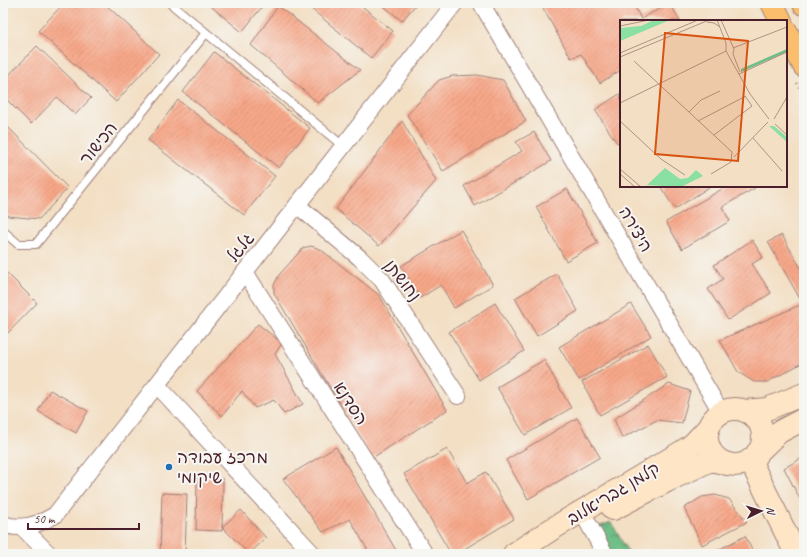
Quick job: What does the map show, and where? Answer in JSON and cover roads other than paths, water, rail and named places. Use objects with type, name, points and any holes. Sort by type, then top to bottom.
[{"type":"main road","points":[[772,3],[780,20]]},
{"type":"main road","points":[[787,33],[804,66]]},
{"type":"street","name":"גלגל","points":[[22,527],[43,523],[55,515],[455,3]]},
{"type":"street","name":"היצירה","points":[[481,3],[715,419]]},
{"type":"street","name":"נחושתן","points":[[297,205],[360,258],[382,280],[458,396]]},
{"type":"street","name":"הסדנא","points":[[245,272],[426,554]]},
{"type":"street","points":[[157,385],[313,554]]},
{"type":"street","points":[[804,394],[767,409],[745,411],[729,409],[715,419],[707,436],[708,445],[713,454],[720,460],[728,464],[736,465],[753,457],[779,432],[804,420]]},
{"type":"street","points":[[745,411],[758,421],[761,429],[762,438],[753,457],[796,554]]},
{"type":"street","name":"קלמן גבריאלוב","points":[[532,554],[688,448],[715,419]]},
{"type":"street","name":"קלמן גבריאלוב","points":[[514,554],[585,517],[696,466],[711,460],[728,464]]},
{"type":"street","points":[[585,517],[604,554]]},
{"type":"street","points":[[3,524],[22,527],[49,554]]},
{"type":"lane","points":[[170,3],[343,146]]},
{"type":"lane","name":"הכישור","points":[[3,231],[18,244],[36,244],[206,33]]},
{"type":"place","name":"מרכז עבודה שיקומי","points":[[169,467]]}]
